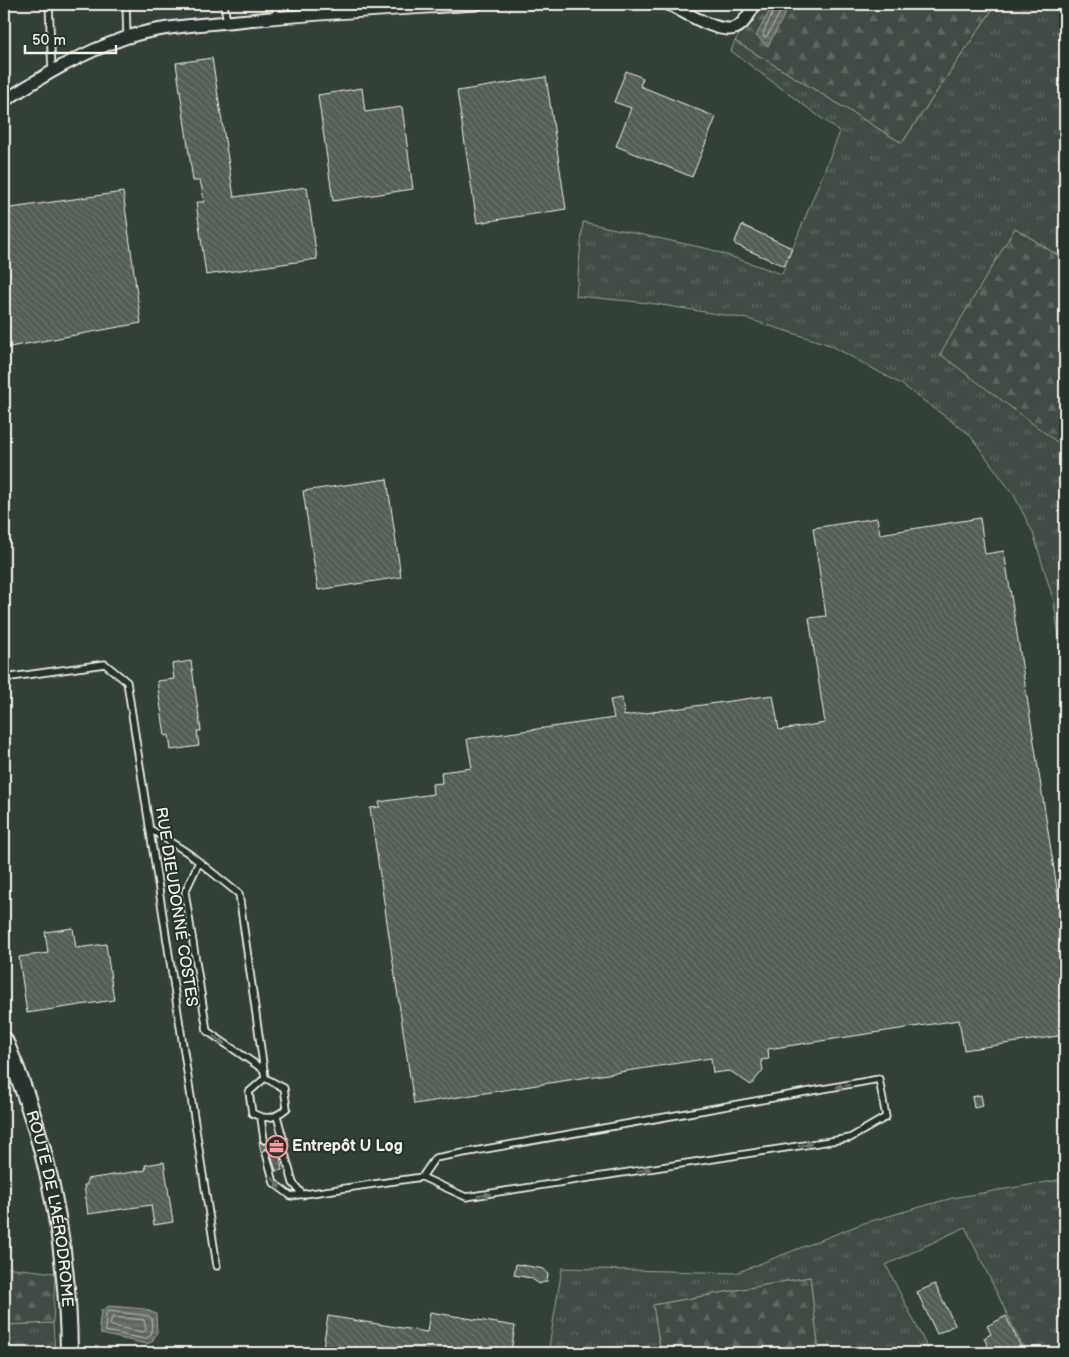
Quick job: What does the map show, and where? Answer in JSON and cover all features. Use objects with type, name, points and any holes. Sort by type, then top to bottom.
[{"type":"street","points":[[4,100],[52,71],[89,52],[127,37],[189,26],[276,17],[477,4]]},
{"type":"street","points":[[668,4],[721,29],[736,28],[745,20],[755,4]]},
{"type":"street","name":"ROUTE DE L'AÉRODROME","points":[[4,1040],[14,1063],[43,1153],[60,1238],[68,1312],[69,1353]]},
{"type":"lane","points":[[49,4],[52,71]]},
{"type":"lane","points":[[126,4],[127,37]]},
{"type":"lane","points":[[224,4],[227,22]]},
{"type":"lane","points":[[276,4],[276,17]]},
{"type":"lane","name":"RUE DIEUDONNÉ COSTES","points":[[4,678],[105,664],[127,682],[217,1266]]},
{"type":"lane","points":[[150,829],[199,862],[238,894],[265,1078]]},
{"type":"lane","points":[[199,862],[184,892],[207,1032],[264,1070]]},
{"type":"lane","points":[[265,1078],[284,1088],[287,1108],[277,1116],[261,1118],[252,1114],[249,1092],[265,1078]]},
{"type":"lane","points":[[266,1153],[274,1183],[291,1196],[422,1177],[466,1197],[850,1138],[886,1118],[879,1079],[435,1158],[422,1177]]},
{"type":"lane","points":[[277,1116],[283,1138]]},
{"type":"lane","points":[[261,1118],[264,1140]]},
{"type":"lane","points":[[284,1150],[293,1183],[303,1195]]},
{"type":"shaded area","points":[[4,4],[758,4],[731,51],[840,132],[782,274],[709,249],[576,296],[649,303],[748,319],[830,345],[901,384],[969,434],[1015,497],[1033,533],[1054,602],[1065,679],[1065,1179],[952,1198],[864,1223],[736,1273],[563,1269],[548,1353],[55,1353],[53,1323],[55,1273],[4,1267]]},
{"type":"shaded area","points":[[966,1226],[1026,1353],[930,1353],[885,1265]]},
{"type":"green space","points":[[758,4],[996,4],[902,143],[735,41]]},
{"type":"green space","points":[[996,4],[1065,4],[1065,260],[1015,228],[1059,441],[1065,448],[1065,679],[1054,602],[1033,533],[1015,497],[969,434],[901,384],[830,345],[748,319],[649,303],[576,296],[583,222],[709,249],[782,274],[840,132],[731,51],[735,41],[902,143]]},
{"type":"green space","points":[[1015,228],[1065,260],[1065,448],[940,354]]},
{"type":"green space","points":[[1065,1179],[1065,1353],[1026,1353],[965,1227],[886,1265],[930,1353],[819,1353],[810,1277],[653,1305],[661,1353],[548,1353],[562,1268],[736,1273],[864,1223],[952,1198]]},
{"type":"green space","points":[[4,1267],[55,1273],[53,1323],[4,1325]]},
{"type":"green space","points":[[810,1277],[819,1353],[661,1353],[653,1305]]},
{"type":"green space","points":[[53,1323],[55,1353],[4,1353],[4,1325]]},
{"type":"water","points":[[773,4],[790,4],[768,46],[756,36]]},
{"type":"water","points":[[109,1306],[145,1309],[156,1314],[157,1332],[152,1342],[146,1344],[101,1334],[99,1326],[101,1311]]},
{"type":"building","points":[[212,58],[234,197],[307,187],[317,259],[206,275],[196,202],[204,202],[200,181],[193,181],[176,63]]},
{"type":"building","points":[[626,71],[643,78],[640,86],[716,117],[692,177],[616,146],[631,108],[614,102]]},
{"type":"building","points":[[546,77],[566,209],[477,223],[457,91]]},
{"type":"building","points":[[362,88],[365,112],[402,107],[413,189],[333,201],[318,95]]},
{"type":"building","points":[[123,192],[141,323],[4,348],[4,209]]},
{"type":"building","points":[[742,225],[792,248],[784,266],[734,244]]},
{"type":"building","points":[[387,479],[401,577],[318,590],[303,491]]},
{"type":"building","points":[[877,518],[880,534],[980,518],[985,554],[1004,551],[1065,939],[1065,1035],[964,1050],[959,1020],[768,1049],[769,1059],[761,1060],[763,1070],[751,1085],[730,1071],[713,1073],[711,1058],[414,1104],[370,808],[380,807],[379,802],[433,794],[432,784],[442,783],[441,772],[472,768],[467,739],[614,718],[610,700],[622,698],[624,716],[773,695],[779,730],[825,723],[809,618],[826,616],[813,528]]},
{"type":"building","points":[[191,661],[201,731],[197,731],[199,746],[171,750],[169,735],[165,736],[157,681],[174,679],[172,664]]},
{"type":"building","points":[[73,928],[76,948],[106,944],[114,1000],[27,1013],[19,957],[48,953],[45,932]]},
{"type":"building","points":[[981,1095],[983,1106],[974,1108],[972,1097]]},
{"type":"building","points":[[288,1137],[289,1149],[285,1145],[279,1149],[282,1170],[276,1171],[270,1151],[265,1148],[261,1153],[259,1141],[264,1145],[269,1140],[278,1138],[284,1143]]},
{"type":"building","points":[[164,1162],[173,1222],[154,1225],[151,1205],[88,1214],[84,1185],[87,1185],[87,1179],[146,1170],[145,1165]]},
{"type":"building","points":[[516,1264],[544,1269],[548,1274],[547,1281],[539,1284],[531,1278],[514,1275]]},
{"type":"building","points":[[935,1284],[955,1325],[937,1334],[917,1292]]},
{"type":"building","points":[[430,1312],[515,1326],[511,1353],[322,1353],[328,1316],[427,1332]]},
{"type":"building","points":[[1006,1316],[1024,1353],[991,1353],[984,1338],[991,1334],[987,1326]]},
{"type":"place","name":"Entrepôt U Log","points":[[276,1146]]}]
